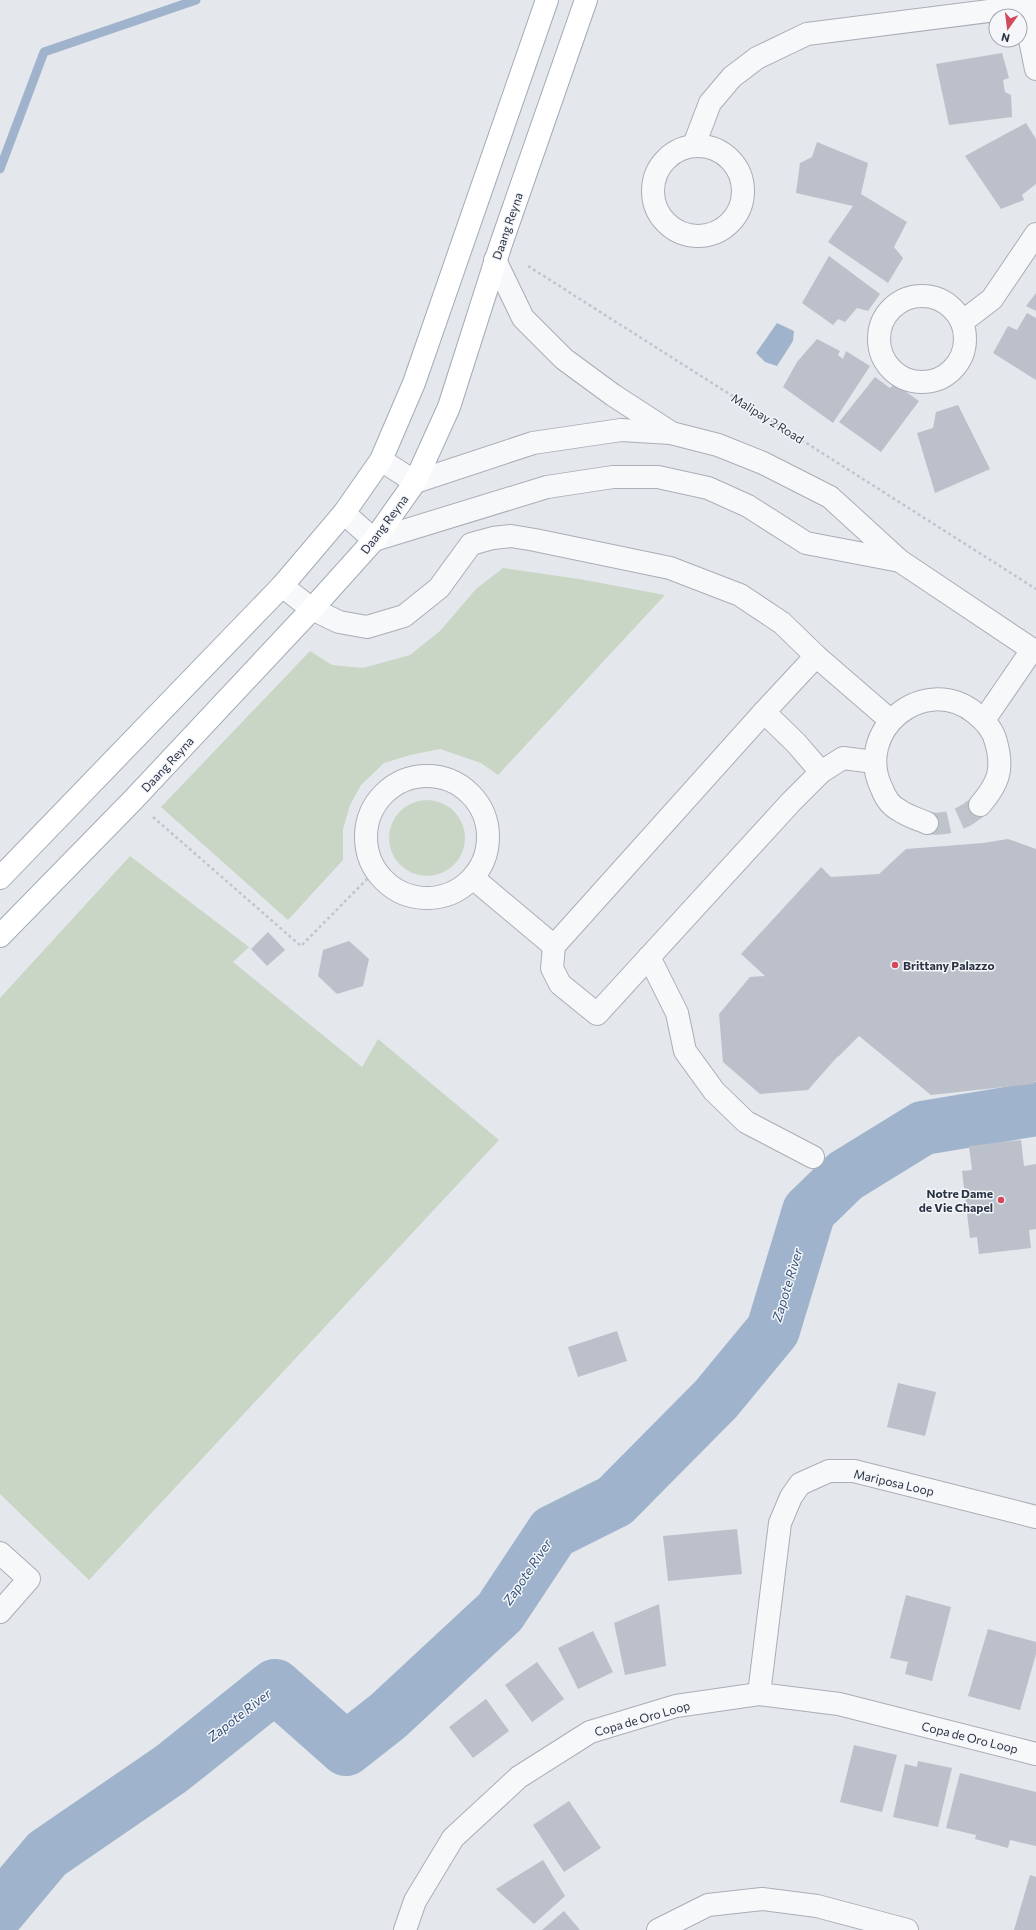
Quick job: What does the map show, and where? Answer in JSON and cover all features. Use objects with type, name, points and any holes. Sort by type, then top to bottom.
[{"type":"main road","points":[[0,878],[282,586],[344,513],[381,460],[414,383],[548,0]]},
{"type":"main road","name":"Daang Reyna","points":[[0,936],[133,800],[312,609],[374,540],[415,482],[449,407],[497,254],[586,0]]},
{"type":"street","points":[[694,146],[710,103],[732,77],[758,58],[807,34],[1030,5],[1036,69]]},
{"type":"street","points":[[694,146],[713,148],[729,157],[740,173],[744,192],[739,211],[732,221],[722,229],[710,234],[691,235],[673,228],[660,215],[654,198],[654,179],[662,162],[677,151],[694,146]]},
{"type":"street","points":[[962,322],[992,299],[1036,234]]},
{"type":"street","points":[[497,254],[523,318],[564,359],[613,395],[671,433]]},
{"type":"street","points":[[381,460],[415,482],[533,443],[621,430],[671,433],[718,446],[763,463],[830,497],[900,561],[1034,651],[984,720]]},
{"type":"street","points":[[344,513],[374,540],[547,487],[613,477],[658,477],[708,488],[748,506],[806,543],[900,561]]},
{"type":"street","points":[[282,586],[312,609],[339,622],[367,627],[404,616],[439,588],[471,544],[493,538],[510,536],[535,540],[670,568],[740,595],[782,623],[816,656],[890,720]]},
{"type":"street","points":[[816,656],[554,946],[552,968],[560,984],[597,1014],[791,802],[821,772],[843,758],[874,762]]},
{"type":"street","points":[[927,823],[898,810],[885,797],[877,780],[874,762],[878,739],[890,720],[907,707],[927,700],[948,700],[968,707],[984,720],[994,736],[999,754],[999,772],[993,790],[980,805]]},
{"type":"street","points":[[764,712],[796,743],[821,772]]},
{"type":"street","points":[[429,777],[440,778],[455,783],[468,792],[478,804],[485,819],[488,834],[487,850],[482,865],[472,878],[460,889],[446,896],[430,898],[414,897],[399,892],[386,883],[376,870],[369,856],[366,840],[367,824],[372,809],[382,796],[394,786],[408,779],[429,777]]},
{"type":"street","points":[[472,878],[554,946]]},
{"type":"street","points":[[649,957],[677,1013],[685,1051],[714,1091],[746,1122],[813,1157]]},
{"type":"street","name":"Mariposa Loop","points":[[759,1694],[780,1523],[791,1497],[800,1484],[829,1471],[854,1471],[1036,1516]]},
{"type":"street","points":[[0,1553],[29,1578],[0,1612]]},
{"type":"street","name":"Copa de Oro Loop","points":[[405,1930],[415,1901],[453,1838],[519,1777],[590,1732],[676,1706],[759,1694],[839,1704],[1036,1754]]},
{"type":"street","points":[[658,1930],[708,1905],[762,1899],[817,1906],[907,1930]]},
{"type":"path","name":"Malipay 2 Road","points":[[497,254],[1036,589]]},
{"type":"path","points":[[133,800],[301,946],[376,870]]},
{"type":"green space","points":[[503,568],[579,579],[665,595],[498,775],[481,763],[440,749],[410,755],[384,763],[361,785],[350,805],[343,829],[343,860],[288,920],[161,807],[310,651],[332,665],[363,668],[410,655],[440,631],[476,589]]},
{"type":"green space","points":[[427,800],[442,803],[454,811],[462,823],[465,838],[462,853],[454,865],[442,873],[427,876],[412,873],[400,865],[392,853],[389,838],[392,823],[400,811],[412,803]]},
{"type":"green space","points":[[130,856],[249,947],[233,962],[362,1067],[378,1039],[499,1140],[89,1580],[0,1494],[0,998]]},
{"type":"water","points":[[777,323],[794,331],[793,341],[777,366],[765,362],[756,353]]},
{"type":"building","points":[[1002,53],[1009,78],[1003,80],[1005,92],[1011,95],[1012,117],[949,125],[936,64]]},
{"type":"building","points":[[1026,123],[1036,139],[1036,184],[1022,195],[1024,200],[1001,209],[965,156]]},
{"type":"building","points":[[817,142],[868,163],[861,194],[907,222],[894,247],[903,258],[888,283],[828,242],[853,206],[796,193],[800,163],[812,157]]},
{"type":"building","points":[[829,256],[880,294],[868,311],[857,308],[845,322],[838,319],[833,325],[802,303]]},
{"type":"building","points":[[1036,293],[1036,311],[1026,306]]},
{"type":"building","points":[[1027,313],[1036,318],[1036,380],[993,353],[1008,326],[1017,330]]},
{"type":"building","points":[[817,339],[840,351],[838,355],[843,359],[846,351],[870,366],[833,423],[783,387],[797,362]]},
{"type":"building","points":[[875,377],[890,388],[895,384],[919,401],[881,452],[839,422]]},
{"type":"building","points":[[958,405],[990,469],[935,493],[917,433],[933,428],[936,412]]},
{"type":"building","name":"Brittany Palazzo","points":[[1008,839],[1036,849],[1036,1081],[1033,1084],[931,1095],[859,1036],[838,1056],[808,1090],[760,1094],[723,1062],[719,1014],[750,977],[765,976],[741,954],[821,867],[831,877],[879,874],[906,849],[983,843]]},
{"type":"building","points":[[268,932],[285,950],[267,966],[251,949]]},
{"type":"building","points":[[349,941],[369,959],[363,986],[337,994],[318,976],[323,950]]},
{"type":"building","name":"Notre Dame de Vie Chapel","points":[[1021,1140],[1024,1166],[1036,1164],[1036,1229],[1029,1230],[1031,1248],[979,1254],[977,1237],[970,1238],[962,1171],[972,1170],[969,1146]]},
{"type":"building","points":[[617,1331],[627,1361],[578,1377],[568,1347]]},
{"type":"building","points":[[898,1383],[936,1392],[925,1436],[887,1427]]},
{"type":"building","points":[[737,1529],[742,1574],[668,1581],[663,1536]]},
{"type":"building","points":[[906,1595],[951,1607],[932,1681],[905,1674],[908,1662],[890,1658]]},
{"type":"building","points":[[659,1604],[666,1666],[625,1675],[614,1623]]},
{"type":"building","points":[[988,1629],[1036,1642],[1036,1654],[1020,1710],[968,1696]]},
{"type":"building","points":[[593,1631],[613,1672],[578,1689],[558,1648]]},
{"type":"building","points":[[537,1662],[564,1699],[532,1722],[505,1685]]},
{"type":"building","points":[[486,1699],[509,1731],[473,1758],[449,1727]]},
{"type":"building","points":[[854,1745],[897,1755],[882,1812],[840,1802]]},
{"type":"building","points":[[918,1761],[952,1768],[938,1827],[893,1817],[905,1764],[917,1767]]},
{"type":"building","points":[[960,1773],[1036,1792],[1036,1846],[1010,1840],[1008,1848],[975,1839],[976,1835],[946,1828]]},
{"type":"building","points":[[569,1801],[601,1848],[564,1872],[533,1825]]},
{"type":"building","points":[[543,1860],[565,1896],[534,1924],[496,1889]]},
{"type":"building","points":[[1030,1875],[1036,1877],[1036,1930],[1014,1930]]},
{"type":"building","points":[[564,1911],[580,1930],[542,1930]]},
{"type":"waterway","points":[[0,169],[44,52],[196,0]]},
{"type":"waterway","name":"Zapote River","points":[[0,1910],[47,1854],[171,1769],[275,1686],[346,1749],[388,1716],[500,1612],[553,1532],[615,1501],[716,1399],[773,1330],[809,1211],[845,1176],[923,1128],[1036,1109]]},
{"type":"tunnel","points":[[927,823],[935,824],[962,818],[980,805]]},
{"type":"place","name":"Brittany Palazzo","points":[[895,965]]},
{"type":"place","name":"Notre Dame de Vie Chapel","points":[[1001,1200]]}]
